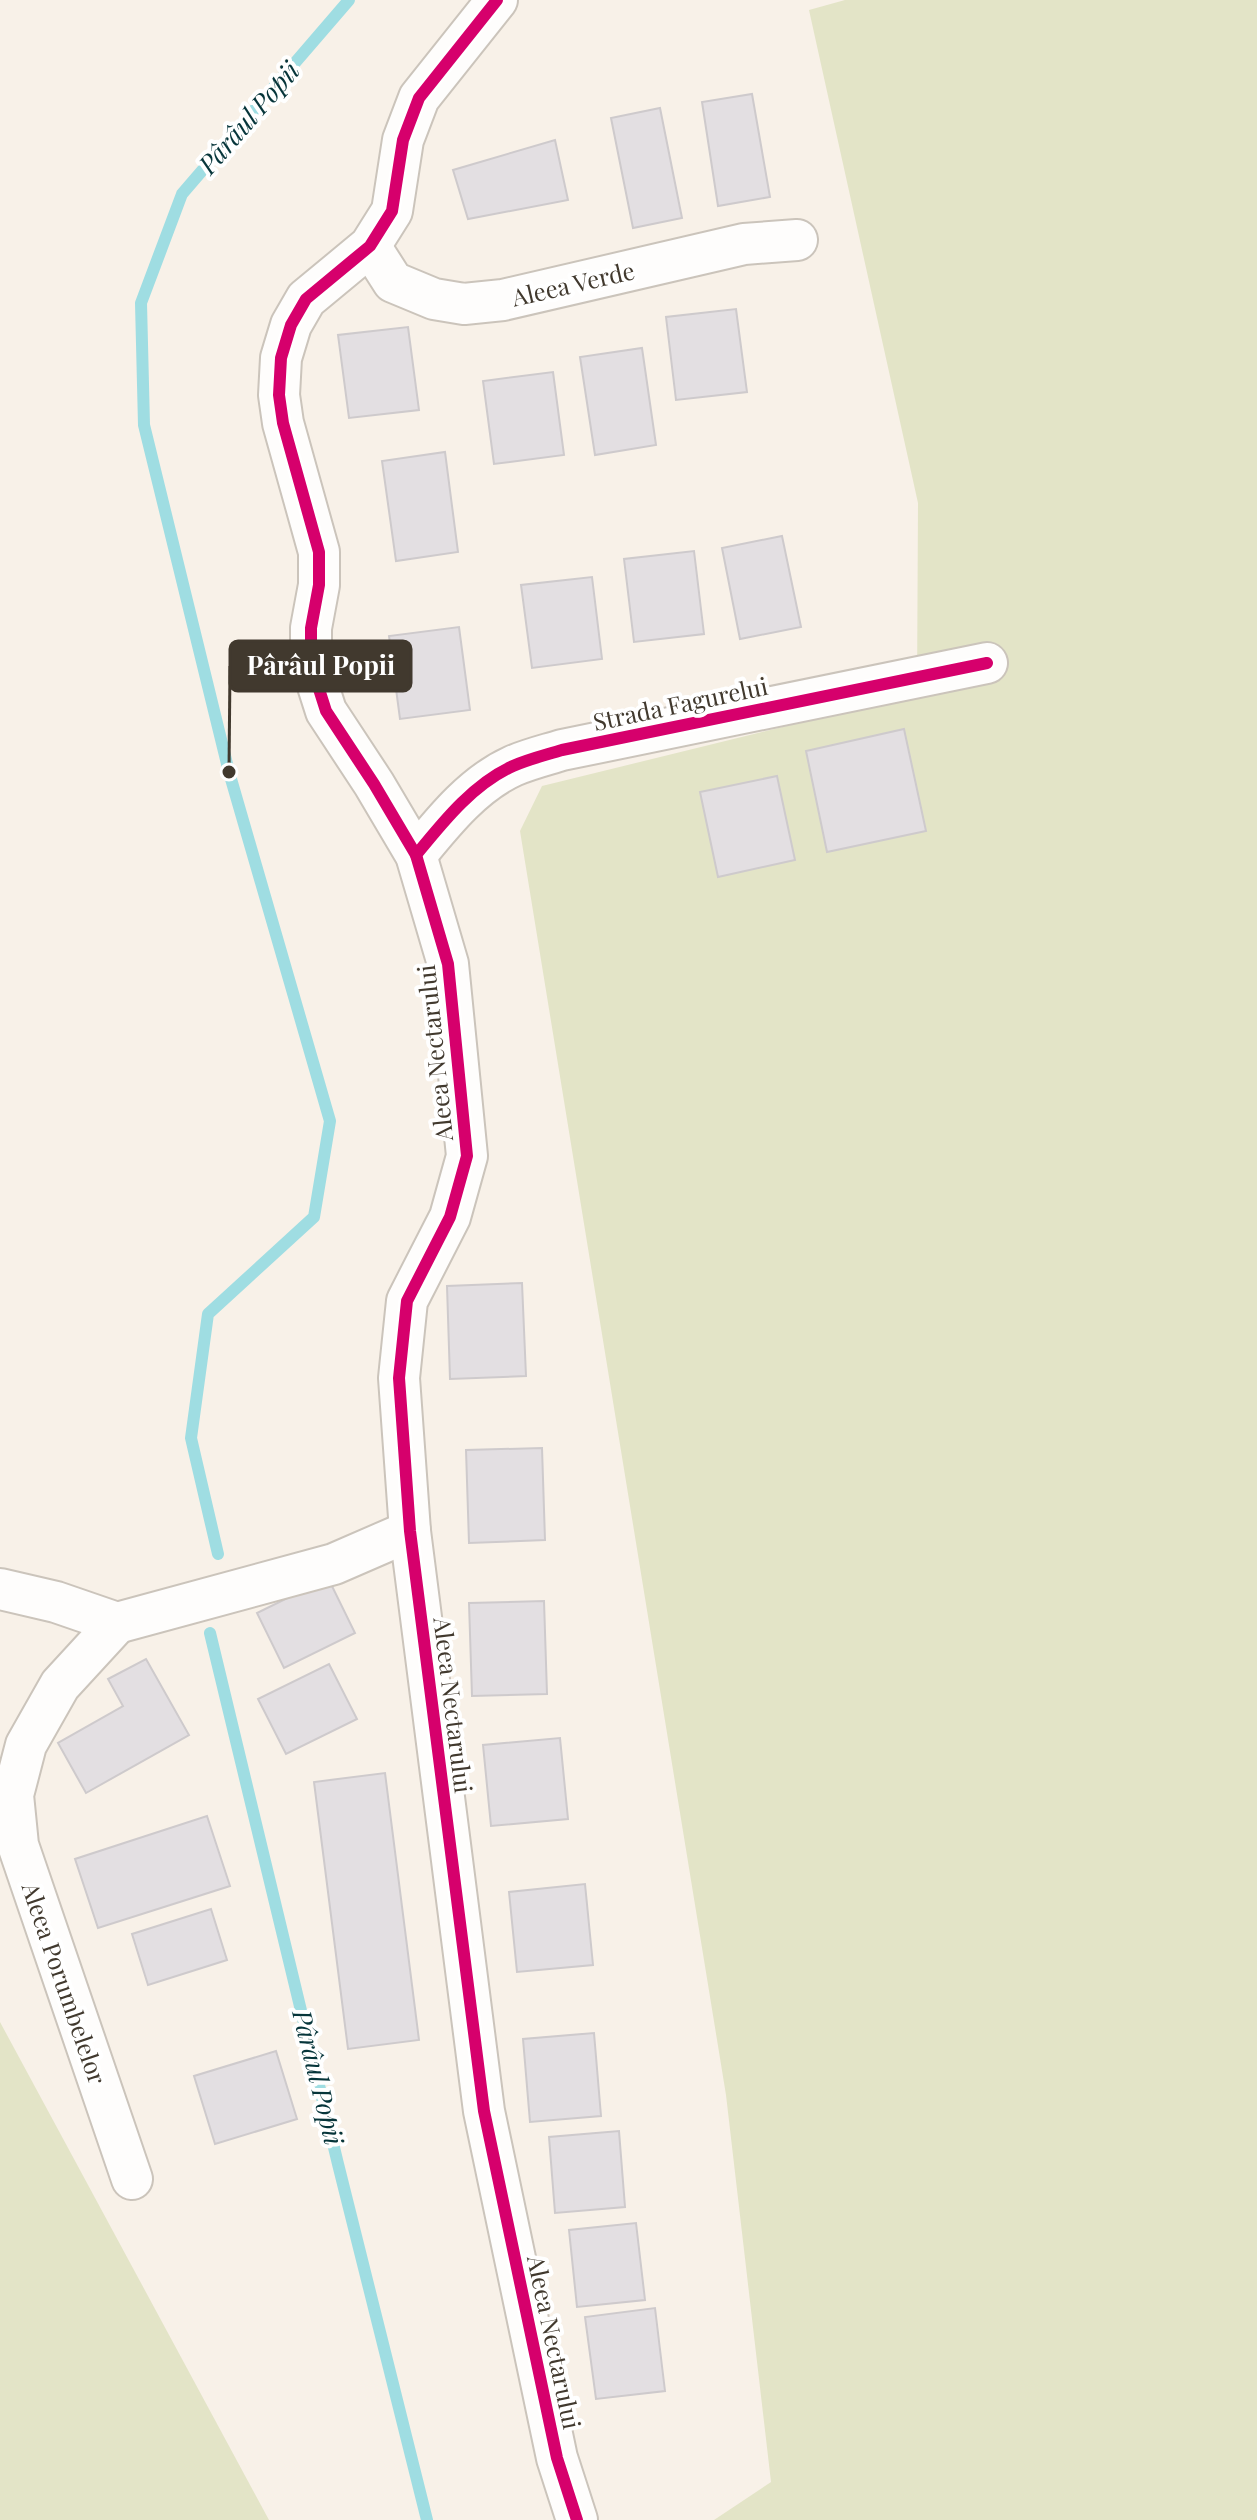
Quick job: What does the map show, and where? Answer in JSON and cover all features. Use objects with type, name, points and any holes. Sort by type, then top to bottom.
[{"type":"street","name":"Aleea Nectarului","points":[[497,0],[419,98],[403,140],[392,211],[370,246],[306,299],[291,325],[281,358],[279,395],[283,423],[319,552],[319,585],[311,628],[311,664],[326,711],[416,855],[448,964],[467,1156],[450,1217],[407,1301],[399,1378],[410,1531],[484,2111],[557,2458],[577,2520]]},
{"type":"street","name":"Aleea Verde","points":[[370,246],[393,282],[434,299],[464,304],[503,300],[744,244],[797,240]]},
{"type":"street","name":"Strada Fagurelui","points":[[416,855],[445,819],[476,790],[511,766],[562,750],[987,663]]},
{"type":"street","points":[[0,1589],[56,1602],[117,1623],[334,1564],[410,1531]]},
{"type":"street","name":"Aleea Porumbelelor","points":[[117,1623],[60,1685],[26,1745],[13,1795],[18,1845],[132,2179]]},
{"type":"green space","points":[[845,0],[1257,0],[1257,2520],[714,2520],[771,2482],[726,2095],[520,831],[542,786],[917,694],[918,503],[809,10]]},
{"type":"green space","points":[[0,2022],[269,2520],[0,2520]]},
{"type":"building","points":[[752,94],[770,197],[718,206],[702,102]]},
{"type":"building","points":[[660,108],[682,218],[633,228],[611,118]]},
{"type":"building","points":[[555,140],[568,200],[468,219],[453,170]]},
{"type":"building","points":[[736,309],[747,392],[676,400],[666,317]]},
{"type":"building","points":[[408,327],[419,410],[349,418],[338,335]]},
{"type":"building","points":[[642,348],[656,445],[595,455],[580,357]]},
{"type":"building","points":[[553,372],[564,455],[494,464],[483,381]]},
{"type":"building","points":[[445,452],[458,552],[396,561],[382,461]]},
{"type":"building","points":[[782,536],[801,627],[740,639],[722,548]]},
{"type":"building","points":[[694,551],[704,634],[634,642],[624,559]]},
{"type":"building","points":[[592,577],[602,659],[532,668],[521,585]]},
{"type":"building","points":[[459,627],[470,710],[400,719],[389,636]]},
{"type":"building","points":[[904,729],[926,831],[827,852],[806,751]]},
{"type":"building","points":[[777,776],[795,860],[718,877],[700,792]]},
{"type":"building","points":[[522,1283],[526,1376],[450,1379],[447,1286]]},
{"type":"building","points":[[542,1448],[545,1540],[469,1543],[466,1450]]},
{"type":"building","points":[[328,1578],[355,1633],[284,1668],[257,1613]]},
{"type":"building","points":[[544,1601],[547,1694],[472,1696],[469,1603]]},
{"type":"building","points":[[146,1659],[189,1735],[86,1793],[58,1743],[123,1706],[108,1679]]},
{"type":"building","points":[[329,1664],[357,1719],[286,1754],[258,1699]]},
{"type":"building","points":[[560,1738],[568,1819],[491,1826],[483,1745]]},
{"type":"building","points":[[385,1773],[419,2040],[348,2049],[314,1782]]},
{"type":"building","points":[[207,1816],[230,1886],[98,1928],[75,1859]]},
{"type":"building","points":[[585,1884],[593,1965],[517,1972],[509,1892]]},
{"type":"building","points":[[211,1909],[227,1960],[148,1985],[132,1934]]},
{"type":"building","points":[[594,2033],[601,2116],[530,2122],[523,2039]]},
{"type":"building","points":[[276,2051],[297,2119],[215,2144],[194,2076]]},
{"type":"building","points":[[619,2131],[625,2207],[555,2213],[549,2137]]},
{"type":"building","points":[[636,2223],[645,2300],[577,2307],[569,2230]]},
{"type":"building","points":[[655,2308],[665,2391],[596,2399],[585,2317]]},
{"type":"waterway","name":"Pârâul Popii","points":[[218,1554],[191,1438],[208,1314],[314,1217],[330,1121],[229,772],[144,425],[141,303],[182,194],[349,0]]},
{"type":"waterway","name":"Pârâul Popii","points":[[210,1633],[427,2520]]},
{"type":"cycle path","points":[[497,0],[419,98],[403,140],[392,211],[370,246],[306,299],[291,325],[281,358],[279,395],[283,423],[319,552],[319,585],[311,628],[311,664],[326,711],[416,855],[448,964],[467,1156],[450,1217],[407,1301],[399,1378],[410,1531],[484,2111],[557,2458],[577,2520]]},
{"type":"cycle path","points":[[416,855],[472,793],[498,774],[525,761],[562,750],[987,663]]},
{"type":"place","name":"Pârâul Popii","points":[[229,772]]}]
